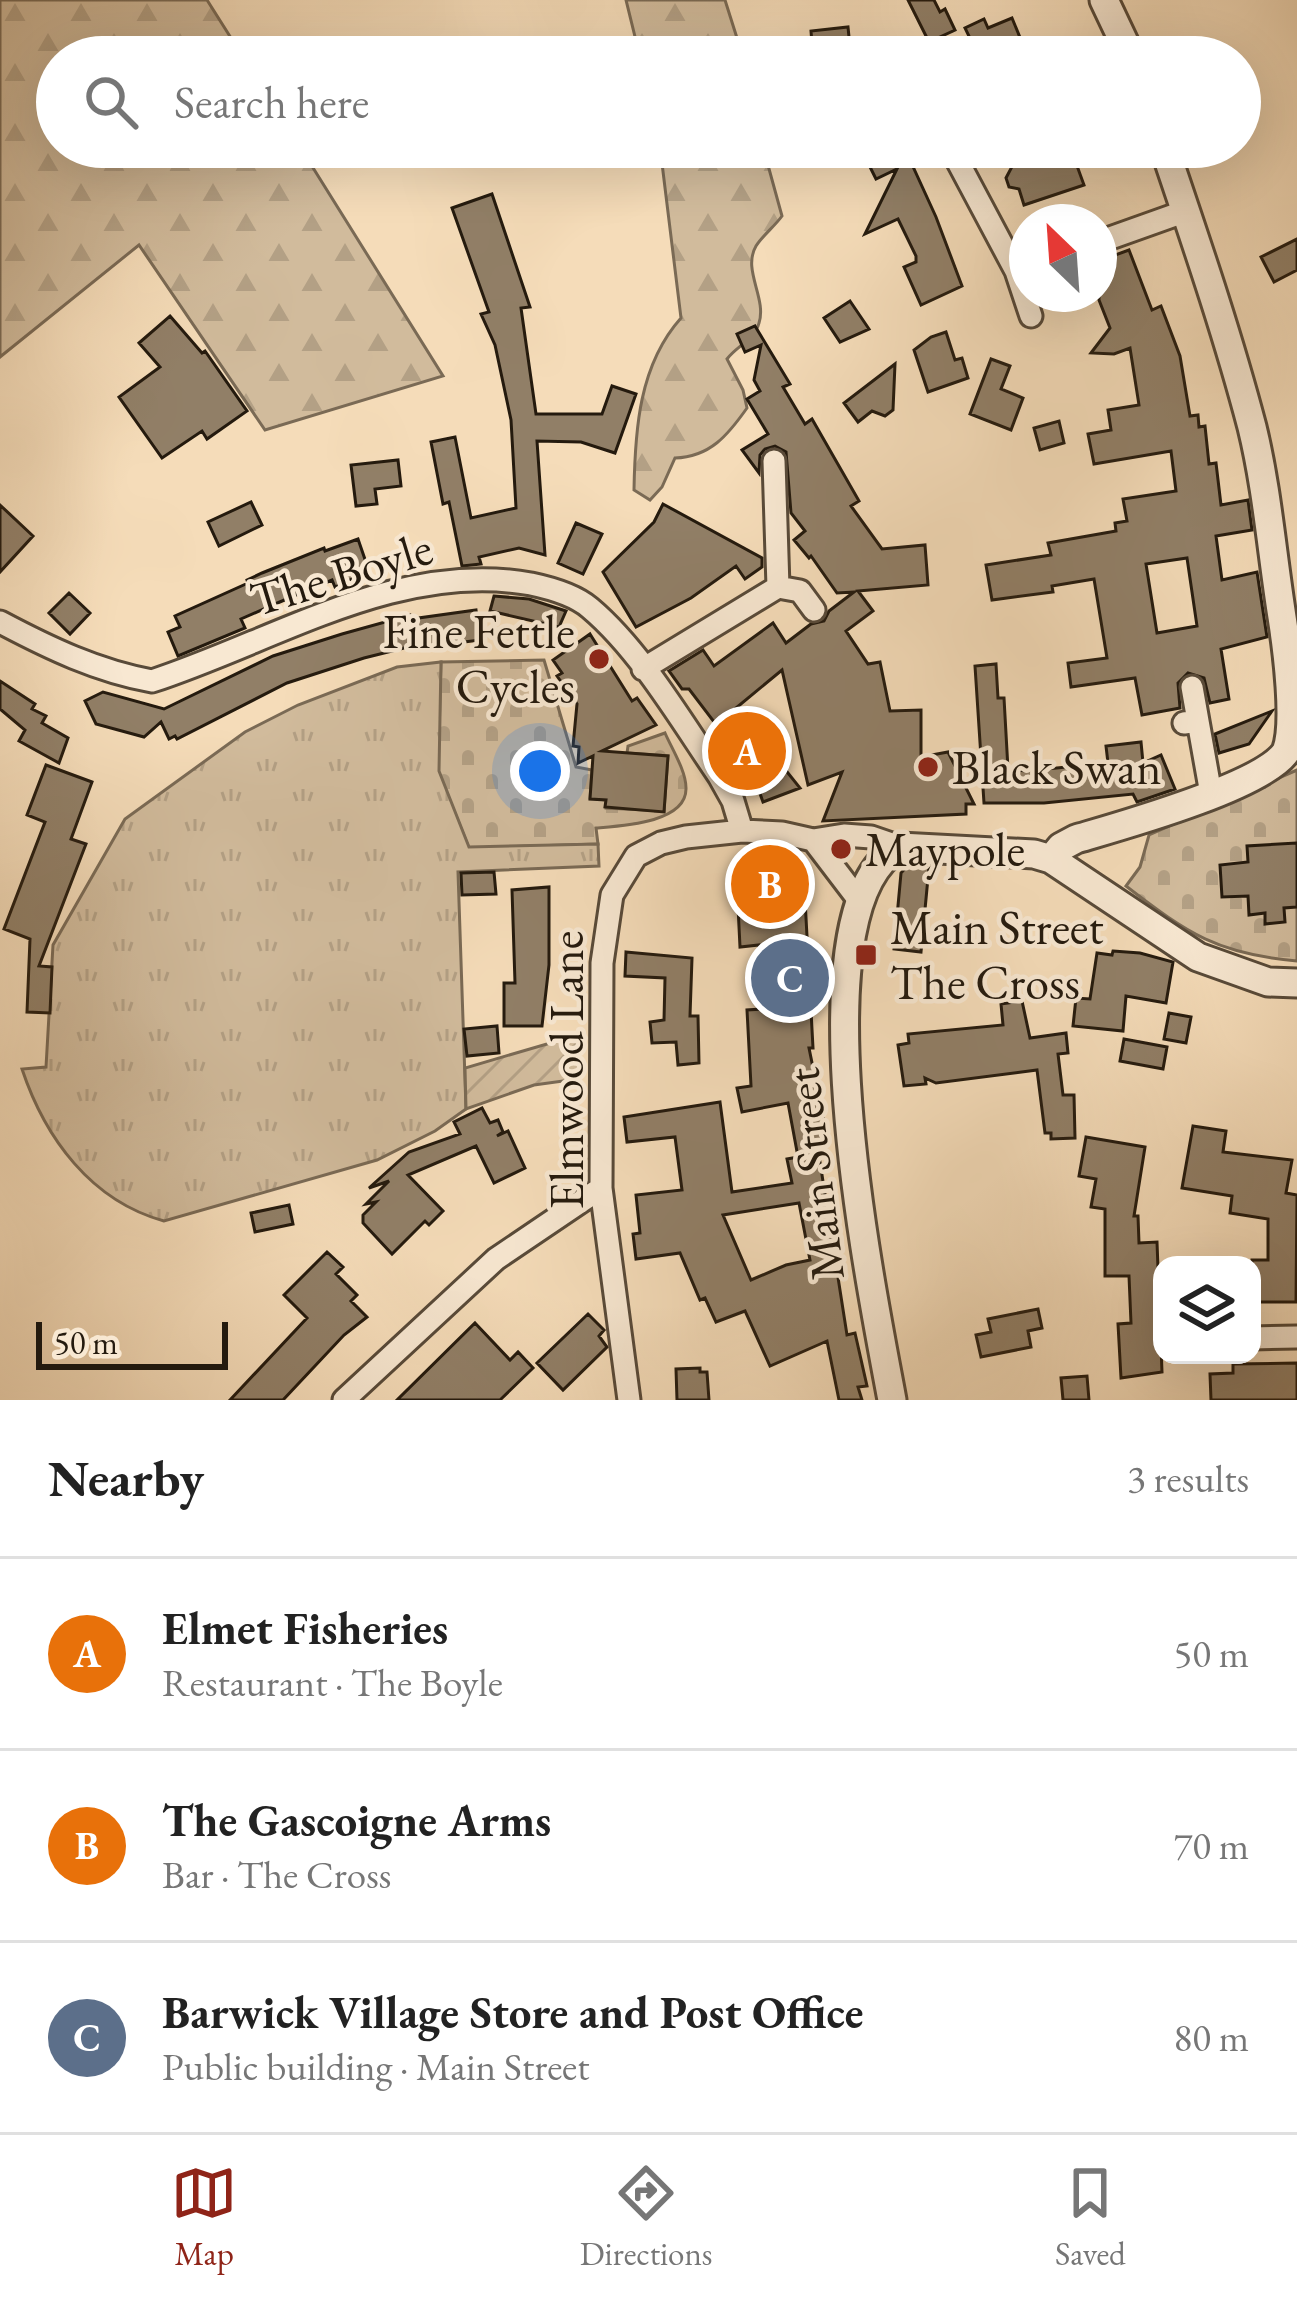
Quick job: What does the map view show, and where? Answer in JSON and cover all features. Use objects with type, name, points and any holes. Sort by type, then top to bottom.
[{"type":"street","points":[[1104,0],[1121,36]]},
{"type":"street","points":[[962,168],[1009,249]]},
{"type":"street","points":[[1042,857],[1076,839],[1211,794],[1276,763],[1286,752],[1294,724],[1289,660],[1253,431],[1171,168]]},
{"type":"street","points":[[1117,236],[1186,211]]},
{"type":"street","points":[[1030,312],[1031,316]]},
{"type":"street","points":[[774,461],[778,587]]},
{"type":"street","name":"The Boyle","points":[[0,622],[76,659],[118,675],[152,681],[388,592],[490,577],[544,586],[587,604],[643,669],[719,776],[742,831]]},
{"type":"street","points":[[643,669],[778,587],[800,591],[814,610]]},
{"type":"street","points":[[1192,687],[1191,722],[1211,794]]},
{"type":"street","name":"Elmwood Lane","points":[[628,1400],[602,1188],[602,963],[612,895],[637,856],[661,843],[742,831],[813,840],[824,835],[871,837],[900,848]]},
{"type":"street","points":[[813,840],[861,903]]},
{"type":"street","points":[[900,848],[1042,857],[1198,957],[1268,982],[1297,983]]},
{"type":"street","name":"Main Street","points":[[892,1400],[848,1134],[844,1021],[861,903],[873,868],[900,848]]},
{"type":"street","points":[[344,1400],[496,1259],[602,1188]]},
{"type":"street","points":[[1261,1338],[1297,1337]]},
{"type":"green space","points":[[0,0],[207,0],[230,36],[36,36],[36,168],[313,168],[443,376],[265,430],[139,245],[0,357]]},
{"type":"green space","points":[[626,0],[725,0],[736,36],[635,36]]},
{"type":"green space","points":[[663,168],[769,168],[782,216],[752,255],[761,313],[757,329],[727,359],[747,408],[717,443],[698,454],[675,458],[662,487],[650,500],[634,490],[638,422],[656,356],[681,318]]},
{"type":"green space","points":[[544,660],[576,767],[592,770],[590,798],[606,800],[606,808],[664,811],[668,756],[627,753],[628,746],[665,733],[684,774],[683,800],[665,816],[596,828],[598,844],[469,848],[438,771],[441,662]]},
{"type":"green space","points":[[441,662],[439,771],[469,847],[598,844],[599,866],[458,872],[466,1109],[435,1131],[377,1160],[164,1221],[114,1199],[58,1142],[22,1069],[46,1067],[53,945],[125,819],[245,732],[298,705],[397,667]]},
{"type":"green space","points":[[1297,770],[1297,961],[1246,953],[1205,939],[1126,886],[1140,867],[1149,835]]},
{"type":"green space","points":[[581,1034],[578,1079],[534,1085],[466,1109],[465,1068]]},
{"type":"building","points":[[908,0],[934,0],[940,12],[945,9],[955,30],[926,36]]},
{"type":"building","points":[[1012,18],[1019,36],[969,36],[965,28],[984,19],[988,28]]},
{"type":"building","points":[[848,27],[849,36],[811,36],[811,31]]},
{"type":"building","points":[[870,168],[914,168],[962,286],[921,305],[904,267],[916,262],[916,256],[898,219],[865,234],[897,169],[876,179]]},
{"type":"building","points":[[1011,168],[1078,168],[1084,185],[1027,204],[1019,189],[1009,187],[1006,178]]},
{"type":"building","points":[[492,194],[530,307],[521,308],[536,414],[602,414],[612,386],[636,394],[615,453],[581,442],[537,441],[545,555],[519,548],[479,557],[481,564],[462,566],[431,442],[455,437],[471,518],[516,508],[511,420],[495,345],[481,314],[489,312],[452,208]]},
{"type":"building","points":[[1297,239],[1297,270],[1274,282],[1261,257]]},
{"type":"building","points":[[1129,250],[1152,310],[1161,306],[1180,356],[1190,416],[1198,415],[1199,427],[1205,426],[1209,464],[1216,463],[1221,505],[1248,500],[1252,530],[1216,536],[1222,580],[1257,572],[1267,637],[1221,649],[1229,699],[1210,703],[1204,678],[1188,673],[1178,683],[1180,708],[1142,715],[1135,678],[1071,687],[1068,663],[1107,658],[1094,579],[1052,586],[1053,592],[992,600],[986,565],[1051,555],[1048,543],[1116,531],[1115,523],[1127,521],[1123,499],[1176,491],[1171,451],[1094,464],[1088,434],[1111,430],[1108,410],[1139,405],[1130,348],[1114,354],[1091,353],[1110,328],[1104,312],[1117,312],[1117,254]],"holes":[[[1187,558],[1197,626],[1157,633],[1146,564]]]},
{"type":"building","points":[[850,301],[869,329],[840,342],[824,318]]},
{"type":"building","points":[[170,316],[205,351],[247,411],[207,439],[202,431],[162,458],[119,397],[160,367],[139,343]]},
{"type":"building","points":[[755,326],[790,384],[783,387],[805,424],[812,419],[859,501],[851,506],[882,549],[925,545],[928,585],[858,591],[873,611],[846,631],[868,664],[880,662],[890,711],[921,710],[921,757],[948,752],[974,804],[966,804],[966,814],[823,821],[842,772],[808,785],[782,670],[736,708],[800,788],[763,802],[749,763],[740,770],[728,754],[734,748],[689,689],[682,689],[669,671],[703,650],[714,666],[773,623],[786,643],[811,624],[824,621],[829,611],[854,592],[837,593],[794,540],[805,531],[791,513],[786,452],[775,446],[765,449],[759,473],[742,450],[768,434],[747,399],[760,391],[754,380],[761,345],[745,352],[737,334]]},
{"type":"building","points":[[946,332],[955,360],[962,358],[968,378],[928,392],[914,350]]},
{"type":"building","points":[[991,359],[1010,366],[1001,389],[1023,398],[1011,430],[970,414]]},
{"type":"building","points":[[895,364],[893,410],[885,416],[872,411],[858,422],[844,403]]},
{"type":"building","points":[[1059,421],[1064,443],[1040,450],[1034,428]]},
{"type":"building","points":[[398,460],[401,486],[375,489],[377,504],[356,506],[351,465]]},
{"type":"building","points":[[251,502],[262,525],[219,546],[208,522]]},
{"type":"building","points":[[663,504],[762,558],[762,567],[745,579],[736,566],[691,598],[636,627],[603,572],[654,522]]},
{"type":"building","points":[[0,505],[33,536],[0,572]]},
{"type":"building","points":[[576,523],[602,534],[583,574],[558,563]]},
{"type":"building","points":[[358,539],[369,571],[335,587],[332,580],[241,619],[245,628],[178,656],[168,632],[180,627],[175,616],[262,573]]},
{"type":"building","points":[[69,593],[90,613],[70,634],[49,613]]},
{"type":"building","points":[[494,596],[529,599],[566,611],[559,627],[490,611]]},
{"type":"building","points":[[476,610],[480,640],[425,647],[424,643],[287,683],[177,739],[169,739],[161,722],[144,737],[96,724],[85,701],[103,692],[164,709],[273,656],[342,634],[410,615],[411,619]]},
{"type":"building","points":[[590,634],[632,701],[637,698],[656,725],[602,751],[668,756],[664,812],[605,807],[606,800],[590,799],[593,756],[578,763],[579,747],[573,746],[577,704],[557,676],[562,673],[553,660]]},
{"type":"building","points":[[996,664],[998,698],[1004,698],[1008,769],[1108,763],[1106,746],[1141,742],[1143,763],[1161,755],[1175,789],[1137,802],[1133,794],[1044,803],[984,803],[975,666]]},
{"type":"building","points":[[0,681],[35,704],[32,709],[46,716],[42,723],[68,738],[59,763],[19,741],[25,730],[0,709]]},
{"type":"building","points":[[1272,711],[1249,744],[1219,753],[1215,734]]},
{"type":"building","points":[[46,765],[92,782],[71,839],[86,844],[39,966],[52,967],[50,1013],[27,1012],[30,939],[4,929],[45,822],[27,815]]},
{"type":"building","points":[[1297,843],[1297,907],[1284,908],[1285,922],[1265,924],[1265,913],[1249,915],[1248,896],[1222,897],[1220,865],[1248,862],[1247,846]]},
{"type":"building","points":[[803,862],[813,1048],[809,1048],[828,1141],[817,1143],[847,1335],[855,1333],[867,1386],[858,1387],[862,1400],[839,1400],[827,1341],[770,1366],[745,1311],[716,1322],[705,1298],[700,1300],[680,1253],[636,1259],[633,1234],[640,1233],[636,1195],[682,1190],[675,1137],[627,1142],[624,1117],[720,1102],[732,1192],[792,1183],[787,1159],[798,1157],[788,1103],[742,1112],[737,1088],[751,1086],[747,1010],[762,1009],[759,945],[740,947],[736,865]],"holes":[[[799,1203],[810,1260],[751,1280],[723,1215]]]},
{"type":"building","points":[[908,865],[929,867],[921,952],[894,949],[901,873]]},
{"type":"building","points":[[494,872],[496,894],[462,895],[461,873]]},
{"type":"building","points":[[549,887],[549,965],[542,1026],[504,1026],[504,983],[515,983],[512,890]]},
{"type":"building","points":[[1113,951],[1173,962],[1166,1003],[1126,996],[1123,1031],[1073,1026],[1076,998],[1090,999],[1097,953],[1112,955]]},
{"type":"building","points":[[626,952],[692,958],[690,1016],[698,1016],[699,1063],[678,1065],[676,1042],[652,1043],[650,1022],[664,1020],[665,978],[625,976]]},
{"type":"building","points":[[1022,1001],[1030,1038],[1066,1033],[1068,1053],[1058,1054],[1063,1095],[1074,1095],[1075,1138],[1051,1139],[1051,1133],[1045,1133],[1037,1070],[936,1083],[925,1078],[926,1084],[904,1086],[898,1045],[909,1043],[908,1034],[1003,1025],[1001,1004]]},
{"type":"building","points":[[1169,1013],[1191,1017],[1186,1043],[1164,1039]]},
{"type":"building","points":[[497,1026],[499,1053],[467,1056],[464,1029]]},
{"type":"building","points":[[1124,1039],[1167,1047],[1163,1069],[1120,1061]]},
{"type":"building","points":[[482,1108],[490,1123],[498,1120],[503,1132],[497,1136],[508,1131],[525,1168],[494,1183],[476,1146],[408,1175],[443,1211],[429,1225],[425,1221],[392,1254],[363,1223],[363,1215],[376,1202],[366,1204],[389,1181],[369,1188],[409,1152],[460,1134],[454,1122]]},
{"type":"building","points":[[1193,1126],[1226,1131],[1223,1152],[1292,1160],[1286,1193],[1297,1195],[1296,1302],[1261,1302],[1268,1219],[1230,1213],[1232,1196],[1182,1188]]},
{"type":"building","points":[[1086,1137],[1145,1147],[1134,1216],[1138,1216],[1139,1243],[1157,1242],[1153,1364],[1162,1364],[1162,1372],[1121,1378],[1118,1324],[1131,1323],[1129,1276],[1105,1276],[1105,1209],[1091,1207],[1096,1179],[1079,1176]]},
{"type":"building","points":[[289,1205],[293,1224],[255,1232],[251,1213]]},
{"type":"building","points":[[327,1252],[343,1267],[336,1274],[357,1295],[351,1301],[367,1317],[283,1400],[230,1400],[307,1318],[284,1295]]},
{"type":"building","points":[[1038,1309],[1042,1328],[1028,1331],[1031,1347],[981,1357],[976,1335],[991,1332],[988,1319]]},
{"type":"building","points":[[588,1314],[604,1330],[599,1336],[607,1347],[563,1390],[537,1363]]},
{"type":"building","points":[[475,1323],[510,1360],[518,1352],[533,1368],[500,1400],[397,1400]]},
{"type":"building","points":[[1297,1363],[1297,1400],[1211,1400],[1210,1374],[1233,1373],[1233,1364]]},
{"type":"building","points":[[676,1369],[707,1372],[709,1400],[677,1400]]},
{"type":"building","points":[[1087,1376],[1089,1400],[1063,1400],[1061,1378]]},
{"type":"place","name":"Fine Fettle Cycles","points":[[599,659]]},
{"type":"place","name":"Elmet Fisheries","points":[[747,751]]},
{"type":"place","name":"Black Swan","points":[[928,767]]},
{"type":"place","name":"Maypole","points":[[841,849]]},
{"type":"place","name":"The Gascoigne Arms","points":[[770,884]]},
{"type":"place","name":"Main Street The Cross","points":[[866,955]]},
{"type":"place","name":"Barwick Village Store and Post Office","points":[[790,978]]}]
